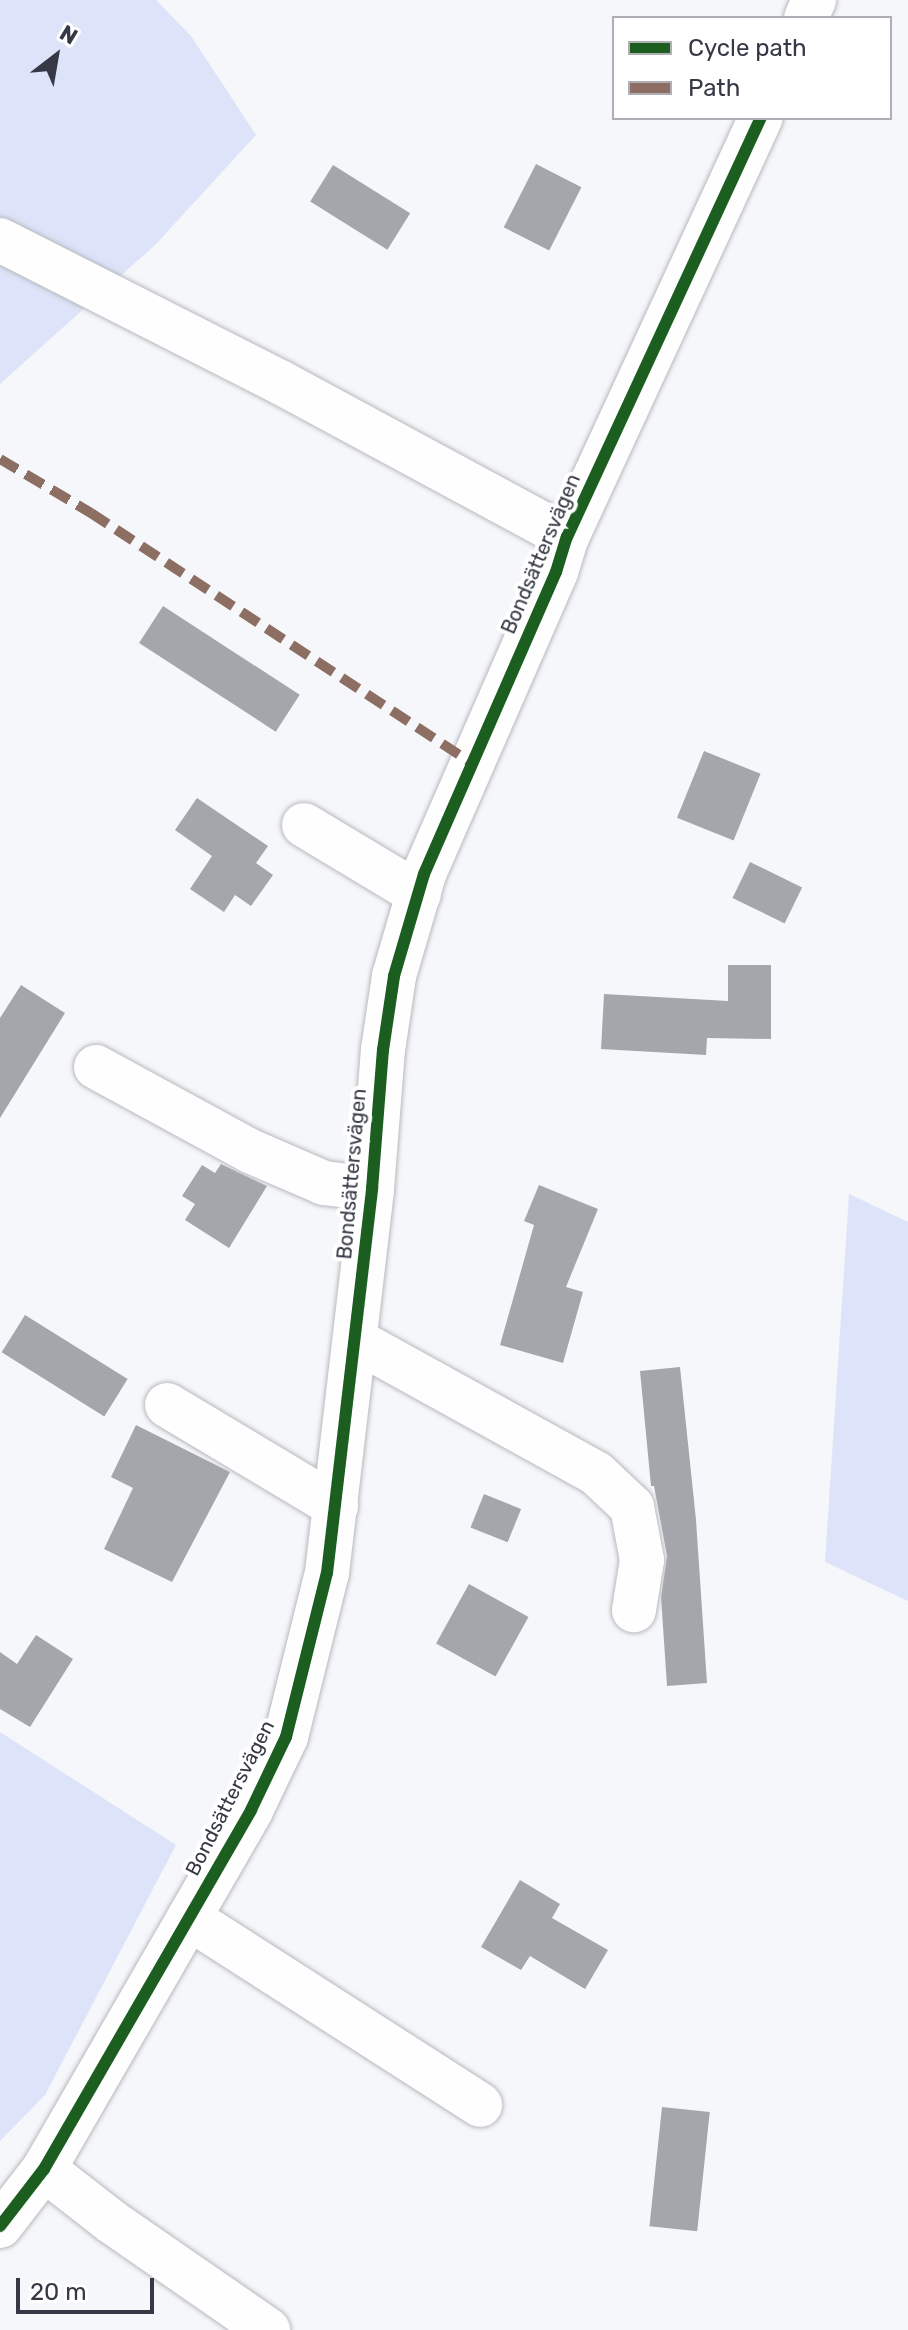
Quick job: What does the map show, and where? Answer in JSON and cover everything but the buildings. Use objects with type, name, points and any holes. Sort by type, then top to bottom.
[{"type":"street","name":"Bondsättersvägen","points":[[0,2226],[44,2169],[251,1810],[286,1737],[327,1573],[372,1189],[383,1050],[392,991],[419,894],[556,572],[567,537],[760,120]]},
{"type":"street","points":[[0,240],[280,382],[567,537]]},
{"type":"street","points":[[304,825],[419,894]]},
{"type":"street","points":[[96,1067],[262,1157],[324,1183],[372,1189]]},
{"type":"street","points":[[355,1340],[596,1473],[632,1507],[642,1560],[634,1610]]},
{"type":"street","points":[[167,1405],[336,1506]]},
{"type":"street","points":[[189,1918],[480,2105]]},
{"type":"street","points":[[44,2169],[112,2222],[268,2330]]},
{"type":"shaded area","points":[[0,0],[156,0],[191,36],[256,135],[156,244],[0,384]]},
{"type":"shaded area","points":[[849,1194],[908,1222],[908,1601],[825,1562]]},
{"type":"shaded area","points":[[0,1732],[176,1845],[45,2095],[0,2141]]},
{"type":"marked path","points":[[0,459],[91,513],[473,764]]},
{"type":"cycle path","points":[[0,2226],[44,2169],[251,1810],[286,1737],[327,1573],[372,1189],[383,1050],[394,976],[424,874],[556,572],[567,537],[760,120]]}]
